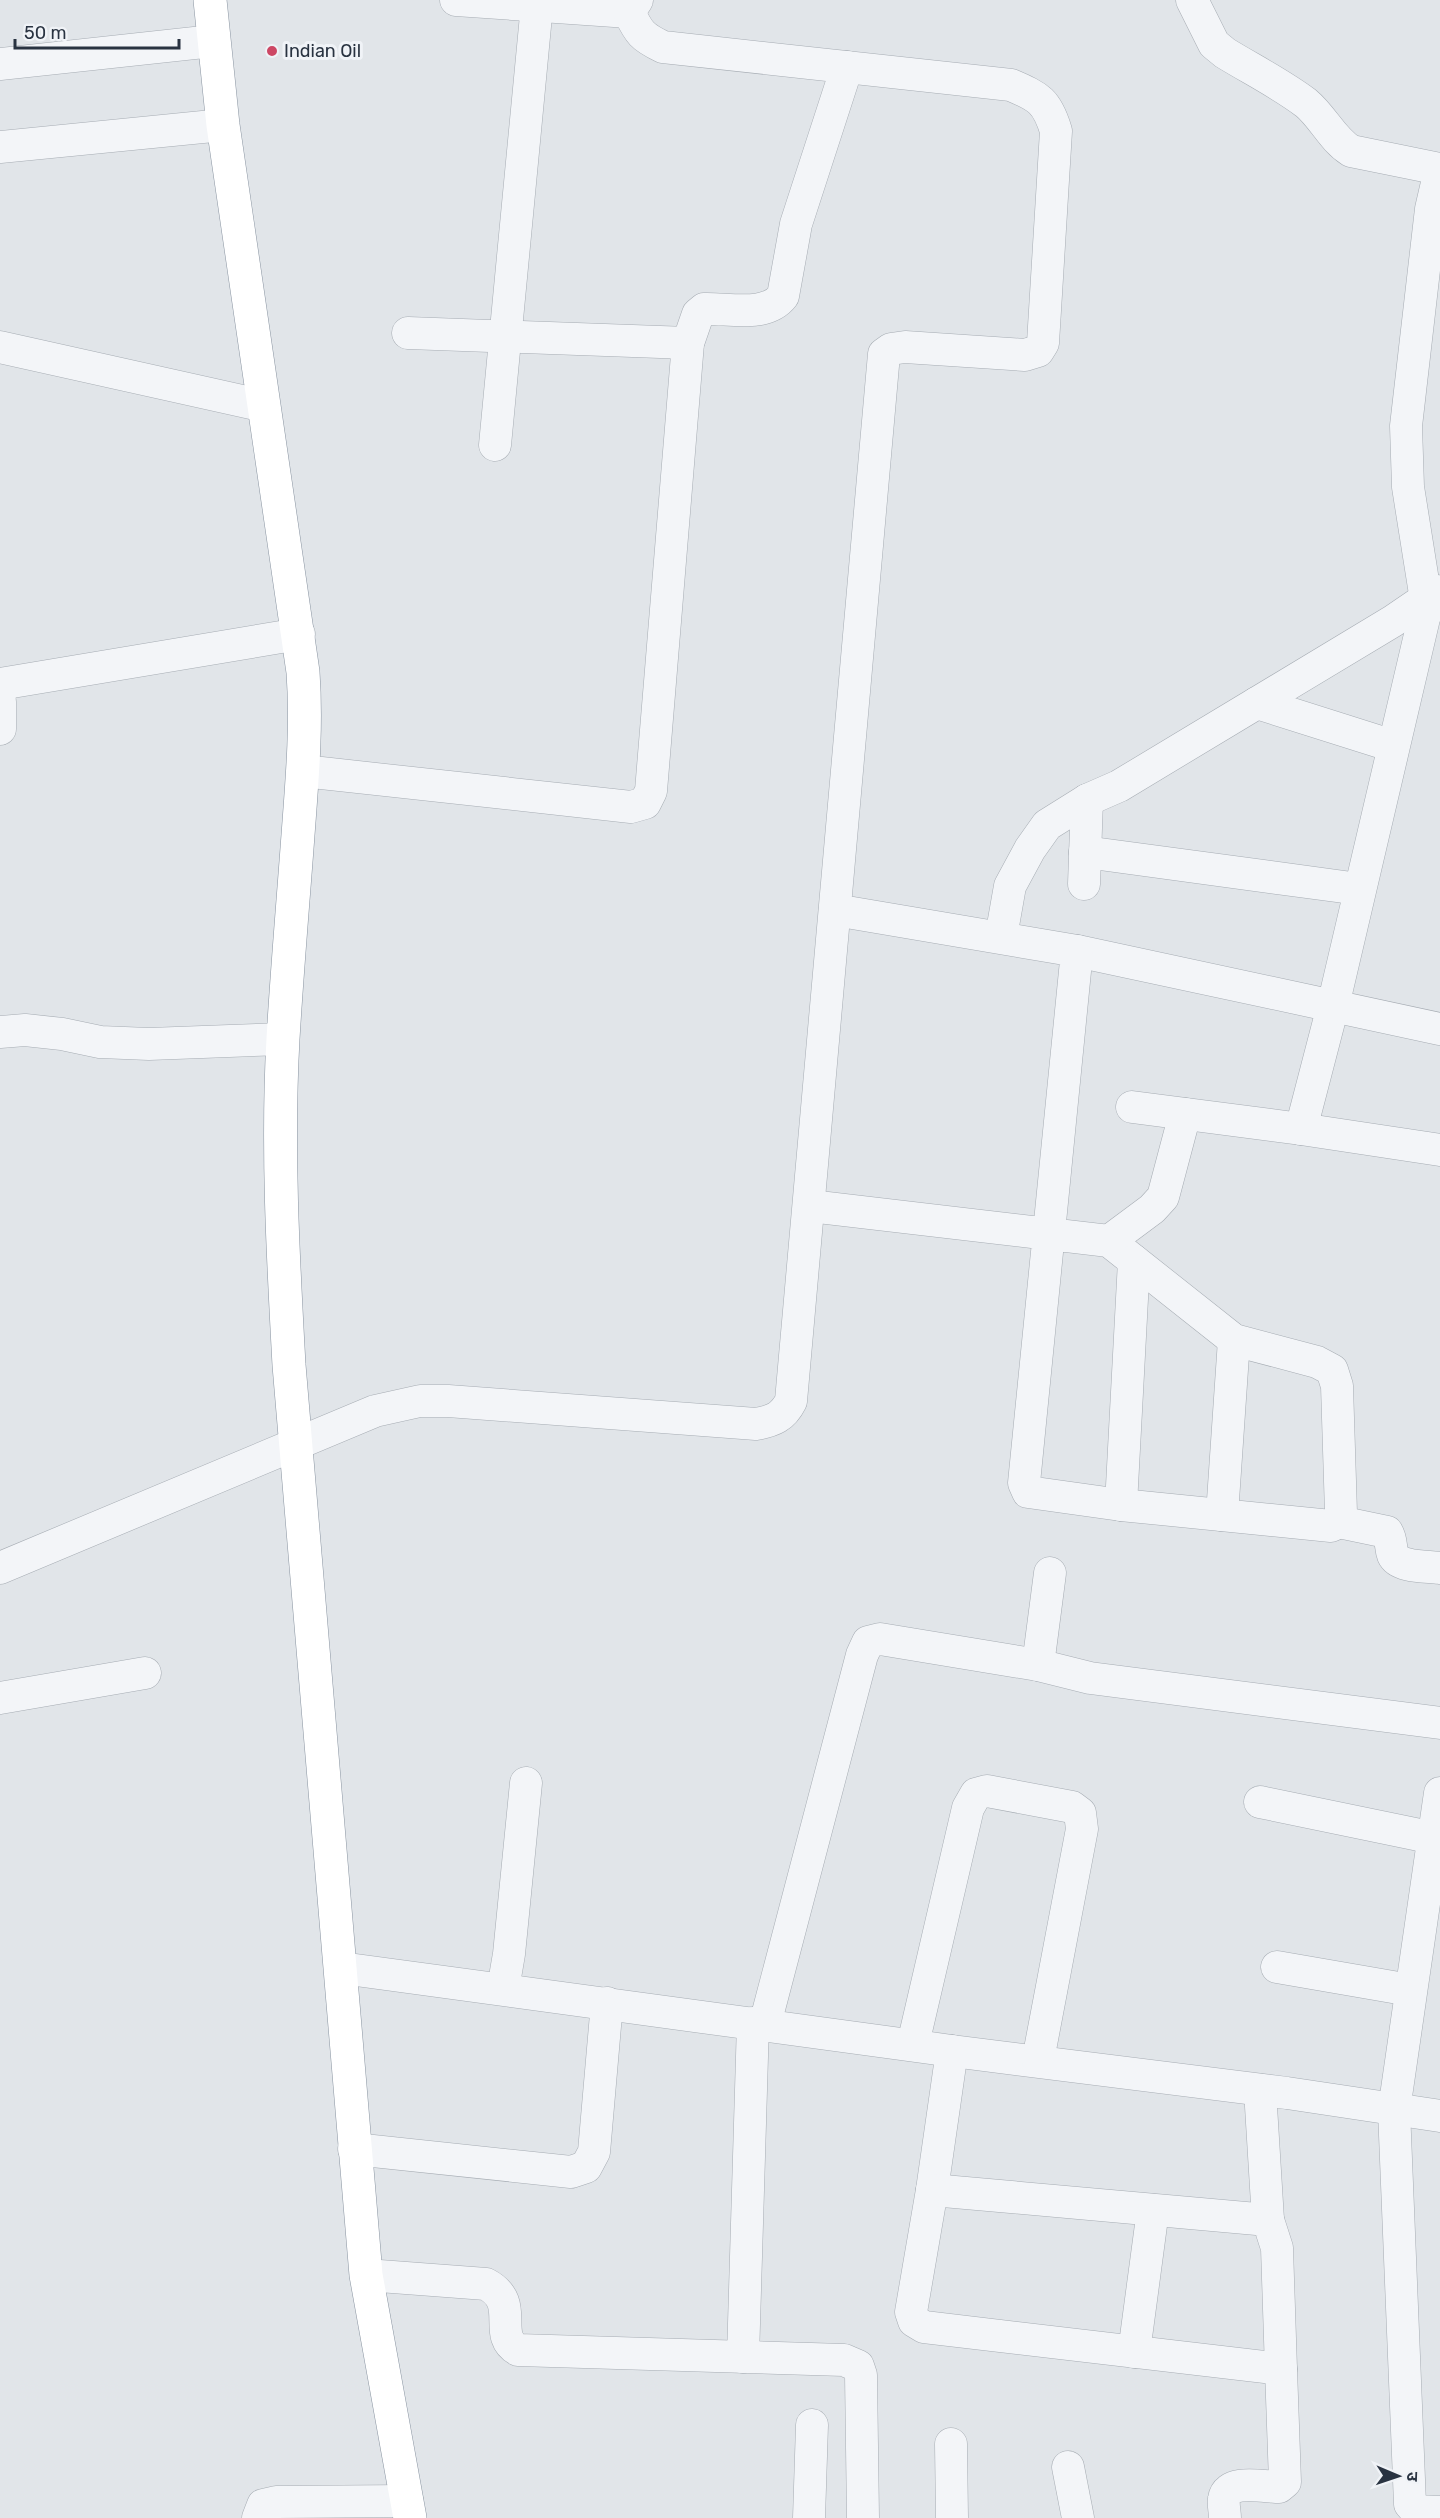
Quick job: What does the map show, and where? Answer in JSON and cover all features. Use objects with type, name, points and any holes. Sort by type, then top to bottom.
[{"type":"highway","points":[[210,0],[223,125],[299,634],[306,708],[283,1039],[282,1247],[296,1446],[342,1968],[354,2149],[366,2275],[408,2510]]},
{"type":"street","points":[[0,1568],[375,1411],[420,1401],[448,1401],[756,1424],[778,1418],[786,1412],[791,1401],[884,354],[891,349],[905,347],[1025,355],[1038,351],[1043,343],[1056,131],[1050,110],[1037,97],[1011,85],[663,47],[645,39],[639,33],[633,6],[537,5],[456,0]]},
{"type":"street","points":[[1192,0],[1214,44],[1305,103],[1320,117],[1342,145],[1351,151],[1440,170],[1431,209],[1406,426],[1408,487],[1433,594],[1424,618],[1333,1006],[1301,1129]]},
{"type":"street","points":[[495,445],[537,5]]},
{"type":"street","points":[[0,64],[213,40]]},
{"type":"street","points":[[303,771],[631,807],[645,803],[651,791],[688,343],[698,314],[704,309],[764,309],[778,302],[783,296],[796,224],[847,67]]},
{"type":"street","points":[[0,147],[223,125]]},
{"type":"street","points":[[408,333],[688,343]]},
{"type":"street","points":[[0,347],[264,406]]},
{"type":"street","points":[[1001,937],[1010,886],[1030,849],[1047,825],[1087,800],[1119,786],[1433,594]]},
{"type":"street","points":[[0,693],[6,683],[299,634]]},
{"type":"street","points":[[0,702],[0,729]]},
{"type":"street","points":[[1257,703],[1393,746]]},
{"type":"street","points":[[1083,884],[1087,800]]},
{"type":"street","points":[[1085,852],[1359,889]]},
{"type":"street","points":[[835,910],[1077,951],[1440,1029]]},
{"type":"street","points":[[1077,951],[1024,1483],[1028,1492],[1121,1505],[1331,1526],[1339,1522],[1387,1532],[1394,1555],[1399,1561],[1440,1568]]},
{"type":"street","points":[[0,1032],[25,1030],[62,1034],[100,1042],[149,1044],[283,1039]]},
{"type":"street","points":[[1132,1107],[1440,1150]]},
{"type":"street","points":[[1109,1241],[1152,1209],[1163,1197],[1185,1114]]},
{"type":"street","points":[[810,1206],[1050,1236],[1109,1241],[1234,1340],[1317,1362],[1332,1370],[1337,1386],[1341,1513],[1339,1522]]},
{"type":"street","points":[[1121,1505],[1134,1261]]},
{"type":"street","points":[[1222,1515],[1234,1340]]},
{"type":"street","points":[[1038,1665],[1050,1573]]},
{"type":"street","points":[[743,2357],[759,2023],[862,1655],[868,1642],[880,1640],[1038,1665],[1090,1678],[1440,1723]]},
{"type":"street","points":[[0,1698],[145,1673]]},
{"type":"street","points":[[503,1989],[509,1954],[526,1783]]},
{"type":"street","points":[[913,2044],[968,1808],[976,1794],[987,1791],[1072,1807],[1080,1813],[1082,1830],[1038,2060]]},
{"type":"street","points":[[1260,1802],[1438,1817],[1428,1958],[1410,1990],[1394,2110],[1410,2504],[1416,2511],[1440,2512]]},
{"type":"street","points":[[1277,1967],[1410,1990]]},
{"type":"street","points":[[342,1968],[1440,2116]]},
{"type":"street","points":[[354,2149],[571,2172],[586,2167],[594,2152],[607,2003]]},
{"type":"street","points":[[951,2051],[933,2190],[911,2312],[918,2325],[1281,2369]]},
{"type":"street","points":[[1225,2518],[1224,2498],[1228,2489],[1237,2486],[1279,2487],[1285,2482],[1277,2248],[1268,2220],[1260,2090]]},
{"type":"street","points":[[933,2190],[1268,2220]]},
{"type":"street","points":[[1134,2352],[1153,2210]]},
{"type":"street","points":[[366,2275],[486,2284],[495,2289],[505,2303],[507,2339],[511,2346],[518,2350],[844,2360],[858,2366],[861,2375],[863,2518]]},
{"type":"street","points":[[809,2518],[812,2425]]},
{"type":"street","points":[[951,2444],[952,2518]]},
{"type":"street","points":[[1068,2467],[1078,2518]]},
{"type":"street","points":[[258,2518],[263,2505],[276,2502],[408,2510]]},
{"type":"place","name":"Indian Oil","points":[[272,51]]}]
